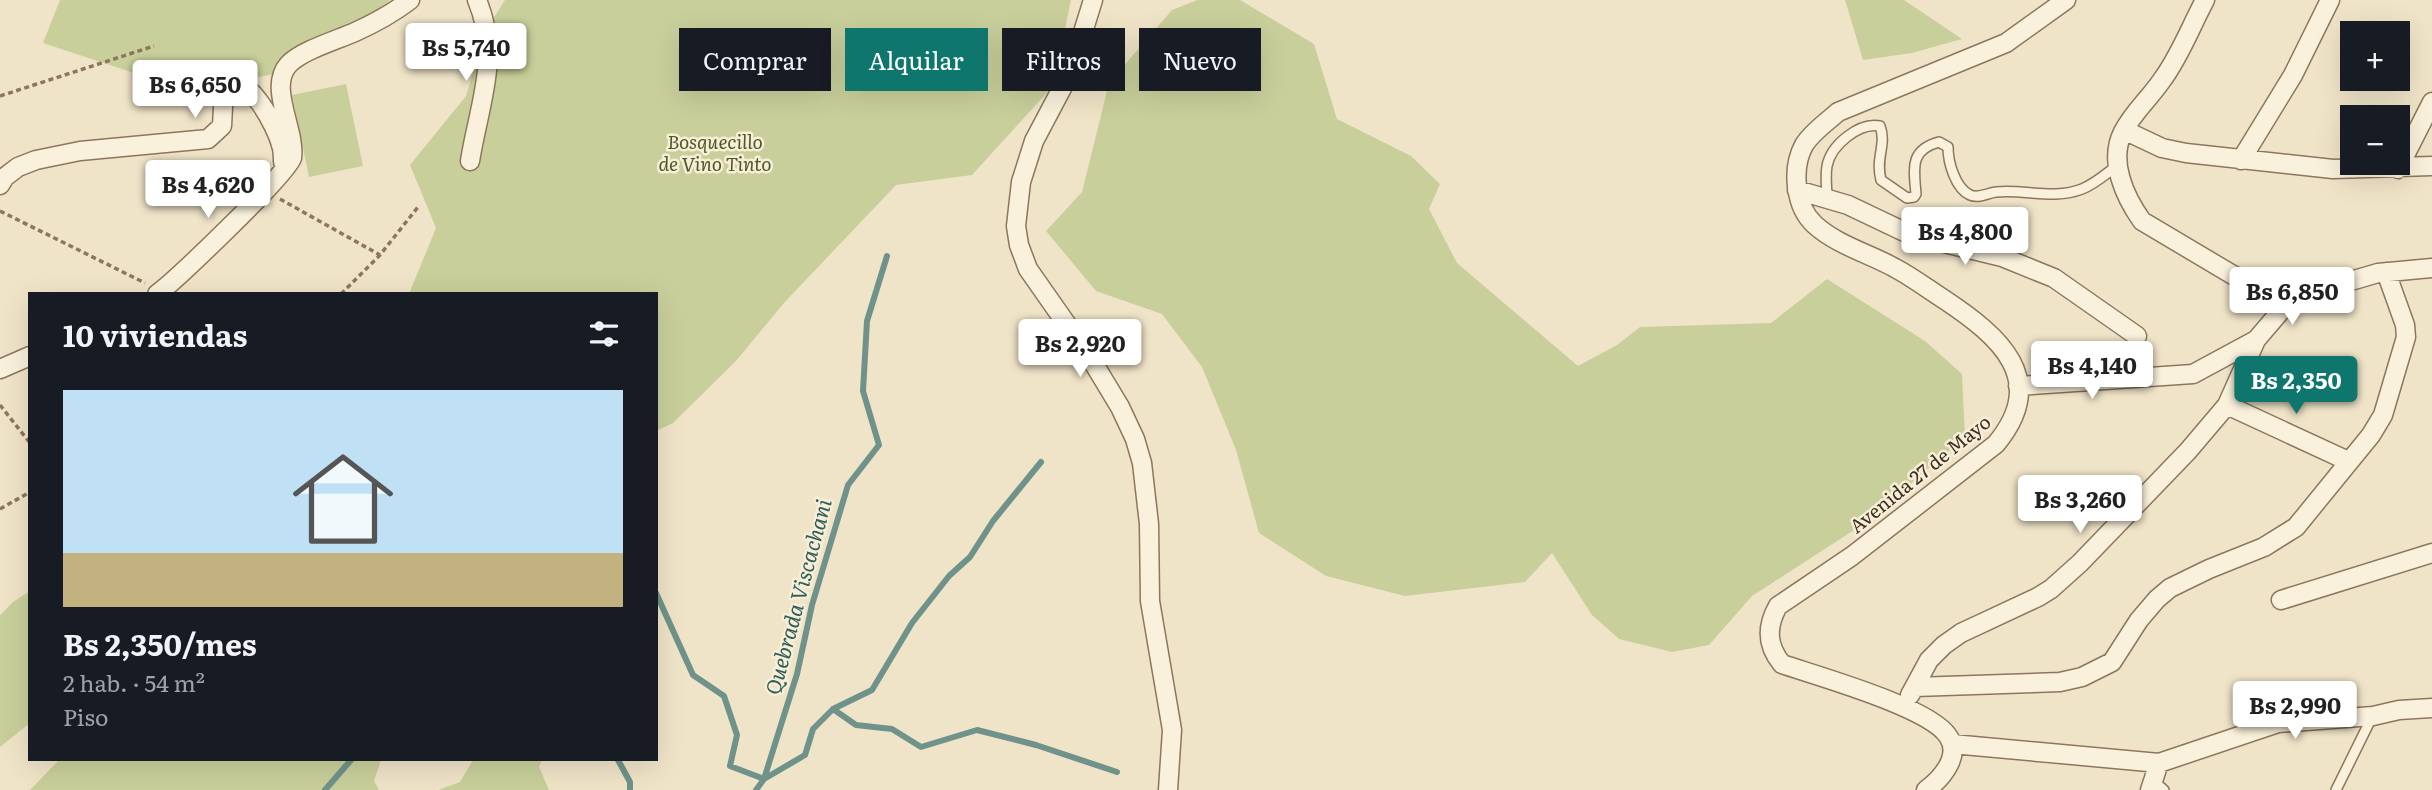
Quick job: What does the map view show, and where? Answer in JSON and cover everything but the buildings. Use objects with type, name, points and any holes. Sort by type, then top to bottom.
[{"type":"street","points":[[159,292],[266,191],[292,161],[292,139],[284,114],[280,78],[289,63],[395,12],[410,0]]},
{"type":"street","points":[[470,161],[484,99],[489,54],[484,16],[477,0]]},
{"type":"street","points":[[1093,0],[1071,71],[1034,141],[1021,182],[1016,226],[1019,245],[1028,269],[1091,359],[1135,439],[1142,463],[1149,524],[1150,601],[1172,730],[1168,790]]},
{"type":"street","points":[[2066,0],[2006,43],[1838,111],[1803,146],[1797,170],[1797,190],[1849,205],[1911,235],[2002,257],[2054,278],[2137,336]]},
{"type":"street","points":[[2205,0],[2169,70],[2124,130],[2118,144],[2118,165],[2123,187],[2131,206],[2142,221],[2285,306]]},
{"type":"street","points":[[2241,160],[2293,75],[2330,0]]},
{"type":"street","points":[[0,185],[5,177],[18,167],[36,160],[80,151],[208,139],[222,126],[224,88],[232,83],[240,83],[250,90],[276,130],[282,147],[282,172]]},
{"type":"street","points":[[2410,145],[2432,102]]},
{"type":"street","points":[[2124,130],[2162,148],[2241,160],[2340,169]]},
{"type":"street","points":[[2410,168],[2432,166]]},
{"type":"street","name":"Avenida 27 de Mayo","points":[[1797,190],[1803,210],[1815,225],[1842,242],[1898,269],[1961,311],[1998,340],[2015,365],[2018,386],[2016,408],[2010,426],[1996,444],[1852,556],[1777,606],[1772,617],[1770,643],[1782,664],[1904,706],[1941,728],[1952,744]]},
{"type":"street","points":[[1904,706],[1929,660],[1944,645],[1961,633],[2051,589],[2080,563],[2188,452],[2227,405],[2256,340],[2285,306],[2313,292],[2386,272],[2432,268]]},
{"type":"street","points":[[1915,687],[2060,681],[2097,671],[2112,662],[2139,620],[2157,598],[2170,588],[2264,547],[2296,527],[2371,435],[2383,415],[2406,337],[2405,325],[2386,272]]},
{"type":"street","points":[[2018,386],[2193,374],[2256,340]]},
{"type":"street","points":[[0,369],[28,357]]},
{"type":"street","points":[[2227,405],[2348,461]]},
{"type":"street","points":[[2281,600],[2432,553]]},
{"type":"street","points":[[1926,790],[1945,773],[1951,759],[1952,744],[2159,763],[2278,723],[2373,716],[2407,709],[2432,708]]},
{"type":"street","points":[[2156,787],[2159,763]]},
{"type":"lane","points":[[1827,199],[1827,163],[1833,152],[1860,128],[1874,125],[1880,126],[1884,135],[1878,159],[1881,180],[1907,198],[1916,194],[1913,166],[1919,154],[1926,145],[1939,142],[1948,147],[1952,169],[1963,189],[1969,195],[1979,197],[2004,192],[2061,194],[2084,188],[2118,165]]},
{"type":"lane","points":[[2336,790],[2373,716]]},
{"type":"path","points":[[0,96],[154,46]]},
{"type":"path","points":[[266,191],[380,255]]},
{"type":"path","points":[[343,292],[380,255],[418,208]]},
{"type":"path","points":[[0,211],[159,292]]},
{"type":"path","points":[[0,405],[28,440]]},
{"type":"path","points":[[0,509],[28,493]]},
{"type":"green space","points":[[60,0],[390,0],[300,69],[197,89],[143,76],[43,43]]},
{"type":"green space","name":"Bosquecillo de Vino Tinto","points":[[505,0],[1071,0],[1065,28],[1002,28],[1002,91],[1048,91],[972,175],[896,185],[783,304],[736,361],[673,423],[658,430],[658,292],[410,292],[436,228],[410,165],[466,96],[486,30]]},
{"type":"green space","points":[[1197,0],[1240,0],[1314,44],[1337,119],[1411,156],[1440,184],[1429,209],[1457,263],[1578,366],[1617,345],[1640,327],[1771,323],[1827,279],[1925,341],[1962,374],[1965,437],[1865,523],[1752,596],[1709,645],[1672,652],[1619,639],[1592,615],[1552,553],[1525,582],[1405,596],[1326,576],[1259,533],[1236,450],[1202,367],[1162,314],[1096,291],[1046,231],[1082,192],[1107,91],[1125,91],[1125,64],[1139,48],[1139,91],[1261,91],[1261,28],[1156,28],[1172,10]]},
{"type":"green space","points":[[1845,0],[1904,0],[1962,39],[1912,53],[1863,60]]},
{"type":"green space","points":[[346,84],[363,166],[309,177],[292,95]]},
{"type":"green space","points":[[28,592],[28,725],[0,747],[0,615]]},
{"type":"green space","points":[[58,761],[381,761],[374,781],[379,790],[30,790]]},
{"type":"green space","points":[[472,761],[542,761],[539,767],[549,790],[438,790],[460,782]]},
{"type":"waterway","name":"Quebrada Viscachani","points":[[756,790],[764,779],[797,674],[812,605],[848,485],[879,445],[863,391],[867,321],[887,256]]},
{"type":"waterway","points":[[658,597],[693,675],[724,696],[737,735],[730,766],[764,779],[805,755],[813,729],[833,709],[872,690],[912,623],[949,576],[970,557],[993,521],[1041,462]]},
{"type":"waterway","points":[[833,709],[856,725],[892,729],[921,747],[977,730],[1036,745],[1117,772]]},
{"type":"waterway","points":[[325,790],[350,761]]},
{"type":"waterway","points":[[619,761],[630,782],[630,790]]}]
